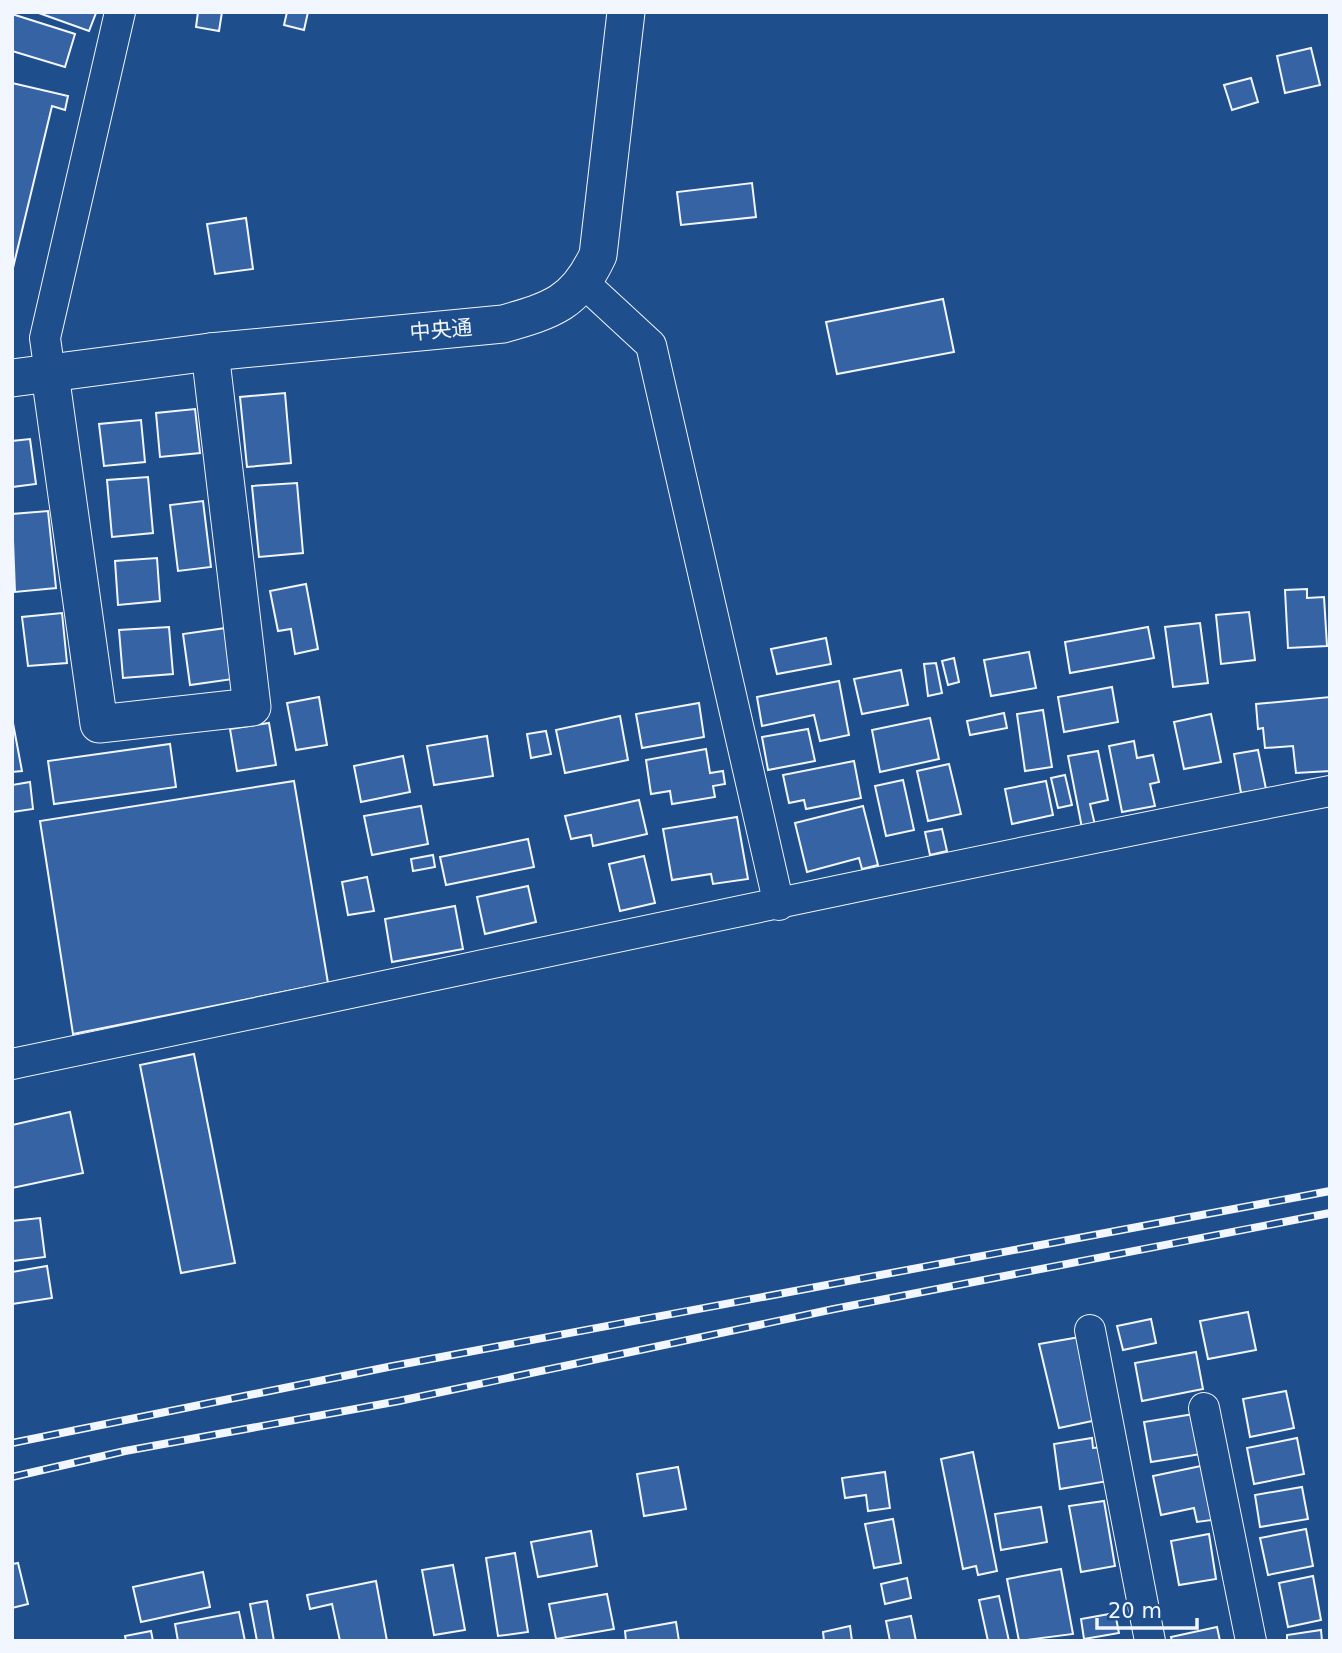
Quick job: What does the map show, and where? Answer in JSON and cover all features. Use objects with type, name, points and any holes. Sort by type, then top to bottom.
[{"type":"street","points":[[120,12],[45,338],[99,724],[252,707],[210,352]]},
{"type":"street","name":"中央通","points":[[12,378],[210,352],[503,324],[548,311],[584,283],[598,255],[626,12]]},
{"type":"street","points":[[584,283],[651,345],[779,905]]},
{"type":"street","points":[[12,1064],[779,905],[986,858],[1330,791]]},
{"type":"street","points":[[1090,1330],[1150,1641]]},
{"type":"street","points":[[1204,1409],[1251,1641]]},
{"type":"building","points":[[36,12],[94,12],[96,13],[89,31]]},
{"type":"building","points":[[198,12],[222,12],[219,31],[196,27]]},
{"type":"building","points":[[287,12],[308,12],[304,30],[284,25]]},
{"type":"building","points":[[12,14],[75,34],[65,67],[12,51]]},
{"type":"building","points":[[1311,48],[1320,85],[1285,93],[1277,56]]},
{"type":"building","points":[[1251,78],[1258,102],[1232,110],[1224,85]]},
{"type":"building","points":[[12,83],[68,96],[65,110],[52,106],[12,272]]},
{"type":"building","points":[[752,183],[756,217],[681,225],[677,192]]},
{"type":"building","points":[[246,218],[253,269],[215,274],[207,224]]},
{"type":"building","points":[[943,299],[954,352],[837,374],[826,322]]},
{"type":"building","points":[[285,393],[291,463],[247,467],[240,397]]},
{"type":"building","points":[[195,409],[200,453],[160,457],[156,413]]},
{"type":"building","points":[[141,420],[145,462],[104,466],[99,424]]},
{"type":"building","points":[[30,439],[36,484],[12,487],[12,441]]},
{"type":"building","points":[[148,477],[153,533],[112,537],[107,480]]},
{"type":"building","points":[[297,483],[303,553],[259,557],[252,486]]},
{"type":"building","points":[[203,501],[211,567],[178,571],[170,505]]},
{"type":"building","points":[[48,511],[56,588],[15,592],[12,514]]},
{"type":"building","points":[[157,558],[160,601],[118,605],[115,561]]},
{"type":"building","points":[[306,584],[318,649],[295,654],[291,629],[278,631],[270,591]]},
{"type":"building","points":[[1307,589],[1307,598],[1324,597],[1327,646],[1288,648],[1285,590]]},
{"type":"building","points":[[1249,612],[1255,660],[1221,664],[1216,615]]},
{"type":"building","points":[[62,613],[67,663],[28,666],[22,617]]},
{"type":"building","points":[[1200,623],[1208,683],[1173,687],[1165,627]]},
{"type":"building","points":[[169,627],[173,674],[123,678],[119,630]]},
{"type":"building","points":[[1148,627],[1154,658],[1070,673],[1065,642]]},
{"type":"building","points":[[226,628],[233,679],[190,685],[183,634]]},
{"type":"building","points":[[826,638],[831,664],[777,674],[771,649]]},
{"type":"building","points":[[1029,652],[1036,688],[991,696],[984,660]]},
{"type":"building","points":[[954,658],[959,682],[948,685],[942,661]]},
{"type":"building","points":[[936,663],[942,693],[928,696],[924,664]]},
{"type":"building","points":[[901,670],[908,705],[862,714],[854,679]]},
{"type":"building","points":[[839,681],[849,735],[820,741],[814,715],[762,726],[757,697]]},
{"type":"building","points":[[1112,687],[1118,722],[1064,732],[1058,697]]},
{"type":"building","points":[[319,697],[327,745],[296,750],[287,703]]},
{"type":"building","points":[[1330,697],[1330,771],[1296,773],[1293,746],[1265,748],[1263,728],[1258,729],[1256,704]]},
{"type":"building","points":[[699,703],[704,737],[642,748],[636,714]]},
{"type":"building","points":[[1043,710],[1052,767],[1025,771],[1017,714]]},
{"type":"building","points":[[1004,713],[1007,728],[970,735],[967,721]]},
{"type":"building","points":[[1211,714],[1221,762],[1184,769],[1174,722]]},
{"type":"building","points":[[620,716],[628,760],[565,773],[556,730]]},
{"type":"building","points":[[12,718],[22,771],[12,772]]},
{"type":"building","points":[[930,718],[939,759],[880,772],[872,730]]},
{"type":"building","points":[[269,723],[276,765],[237,771],[230,729]]},
{"type":"building","points":[[808,729],[815,761],[768,770],[762,737]]},
{"type":"building","points":[[546,731],[551,754],[531,758],[527,734]]},
{"type":"building","points":[[487,736],[493,776],[434,785],[427,746]]},
{"type":"building","points":[[1134,741],[1137,758],[1153,755],[1159,782],[1150,784],[1155,806],[1122,812],[1109,746]]},
{"type":"building","points":[[170,744],[176,787],[54,804],[48,761]]},
{"type":"building","points":[[706,749],[710,773],[723,771],[725,784],[713,786],[715,797],[672,804],[670,791],[651,794],[646,760]]},
{"type":"building","points":[[1258,750],[1266,789],[1241,793],[1234,754]]},
{"type":"building","points":[[1098,751],[1108,800],[1090,804],[1095,825],[1082,828],[1068,756]]},
{"type":"building","points":[[403,756],[410,792],[361,802],[354,766]]},
{"type":"building","points":[[854,761],[861,798],[806,809],[804,800],[789,803],[783,775]]},
{"type":"building","points":[[949,764],[961,814],[928,821],[917,771]]},
{"type":"building","points":[[1065,775],[1072,805],[1058,808],[1051,778]]},
{"type":"building","points":[[903,780],[914,830],[886,836],[875,786]]},
{"type":"building","points":[[294,781],[328,983],[73,1034],[40,821]]},
{"type":"building","points":[[1046,781],[1053,815],[1012,824],[1005,789]]},
{"type":"building","points":[[30,782],[33,809],[12,812],[12,785]]},
{"type":"building","points":[[639,800],[647,834],[593,846],[591,835],[571,839],[565,816]]},
{"type":"building","points":[[421,806],[428,844],[372,855],[364,816]]},
{"type":"building","points":[[863,806],[878,865],[862,869],[859,858],[807,872],[795,823]]},
{"type":"building","points":[[737,817],[748,879],[713,884],[711,874],[672,880],[663,829]]},
{"type":"building","points":[[942,829],[947,851],[930,855],[925,832]]},
{"type":"building","points":[[528,839],[534,867],[446,885],[440,857]]},
{"type":"building","points":[[433,855],[435,867],[413,871],[411,859]]},
{"type":"building","points":[[644,856],[655,903],[620,911],[609,864]]},
{"type":"building","points":[[367,877],[374,911],[348,915],[342,882]]},
{"type":"building","points":[[528,886],[536,922],[485,934],[477,897]]},
{"type":"building","points":[[455,906],[463,949],[392,962],[385,919]]},
{"type":"building","points":[[194,1054],[235,1263],[181,1273],[140,1065]]},
{"type":"building","points":[[70,1112],[83,1173],[12,1188],[12,1125]]},
{"type":"building","points":[[40,1218],[45,1257],[13,1261],[12,1221]]},
{"type":"building","points":[[47,1266],[52,1298],[12,1304],[12,1272]]},
{"type":"building","points":[[1248,1312],[1256,1350],[1208,1359],[1200,1321]]},
{"type":"building","points":[[1151,1319],[1156,1343],[1123,1350],[1117,1326]]},
{"type":"building","points":[[1080,1337],[1097,1420],[1059,1428],[1039,1344]]},
{"type":"building","points":[[1196,1352],[1203,1389],[1142,1401],[1135,1363]]},
{"type":"building","points":[[1286,1391],[1294,1428],[1250,1437],[1243,1399]]},
{"type":"building","points":[[1194,1414],[1201,1454],[1151,1462],[1144,1422]]},
{"type":"building","points":[[1092,1438],[1093,1448],[1103,1447],[1108,1481],[1060,1489],[1054,1444]]},
{"type":"building","points":[[1297,1438],[1304,1474],[1254,1484],[1247,1448]]},
{"type":"building","points":[[973,1452],[997,1571],[978,1575],[976,1566],[963,1569],[941,1459]]},
{"type":"building","points":[[1201,1466],[1212,1520],[1197,1522],[1194,1508],[1161,1515],[1153,1476]]},
{"type":"building","points":[[678,1467],[686,1509],[644,1516],[637,1474]]},
{"type":"building","points":[[885,1472],[890,1508],[868,1511],[866,1495],[845,1498],[842,1478]]},
{"type":"building","points":[[1302,1487],[1308,1519],[1260,1527],[1255,1495]]},
{"type":"building","points":[[1104,1501],[1115,1566],[1081,1572],[1069,1506]]},
{"type":"building","points":[[1041,1507],[1047,1542],[1001,1550],[995,1514]]},
{"type":"building","points":[[893,1519],[901,1563],[874,1568],[865,1524]]},
{"type":"building","points":[[1306,1529],[1313,1566],[1268,1575],[1260,1538]]},
{"type":"building","points":[[591,1531],[597,1566],[538,1577],[531,1542]]},
{"type":"building","points":[[1209,1534],[1216,1579],[1179,1585],[1171,1541]]},
{"type":"building","points":[[515,1553],[528,1632],[498,1636],[486,1558]]},
{"type":"building","points":[[18,1563],[28,1604],[12,1608],[12,1564]]},
{"type":"building","points":[[453,1565],[465,1630],[434,1635],[422,1570]]},
{"type":"building","points":[[1061,1569],[1073,1634],[1019,1641],[1007,1579]]},
{"type":"building","points":[[203,1572],[210,1607],[141,1622],[133,1587]]},
{"type":"building","points":[[1313,1576],[1321,1620],[1288,1627],[1279,1583]]},
{"type":"building","points":[[907,1578],[911,1598],[885,1604],[881,1584]]},
{"type":"building","points":[[376,1581],[387,1641],[340,1641],[332,1604],[310,1609],[307,1595]]},
{"type":"building","points":[[607,1594],[614,1629],[556,1639],[549,1604]]},
{"type":"building","points":[[999,1596],[1009,1641],[988,1641],[979,1600]]},
{"type":"building","points":[[267,1601],[274,1641],[257,1641],[250,1604]]},
{"type":"building","points":[[239,1612],[245,1641],[178,1641],[175,1624]]},
{"type":"building","points":[[1115,1613],[1119,1633],[1084,1639],[1081,1619]]},
{"type":"building","points":[[911,1616],[916,1641],[890,1641],[886,1621]]},
{"type":"building","points":[[676,1622],[679,1641],[626,1641],[625,1631]]},
{"type":"building","points":[[850,1626],[852,1641],[824,1641],[823,1632]]},
{"type":"building","points":[[1217,1627],[1220,1641],[1172,1641],[1171,1637]]},
{"type":"building","points":[[1321,1630],[1322,1641],[1287,1641],[1287,1635]]},
{"type":"building","points":[[151,1631],[153,1641],[126,1641],[125,1636]]},
{"type":"railway","points":[[12,1443],[393,1366],[1330,1191]]},
{"type":"railway","points":[[12,1477],[125,1451],[399,1401],[834,1309],[1330,1213]]}]
